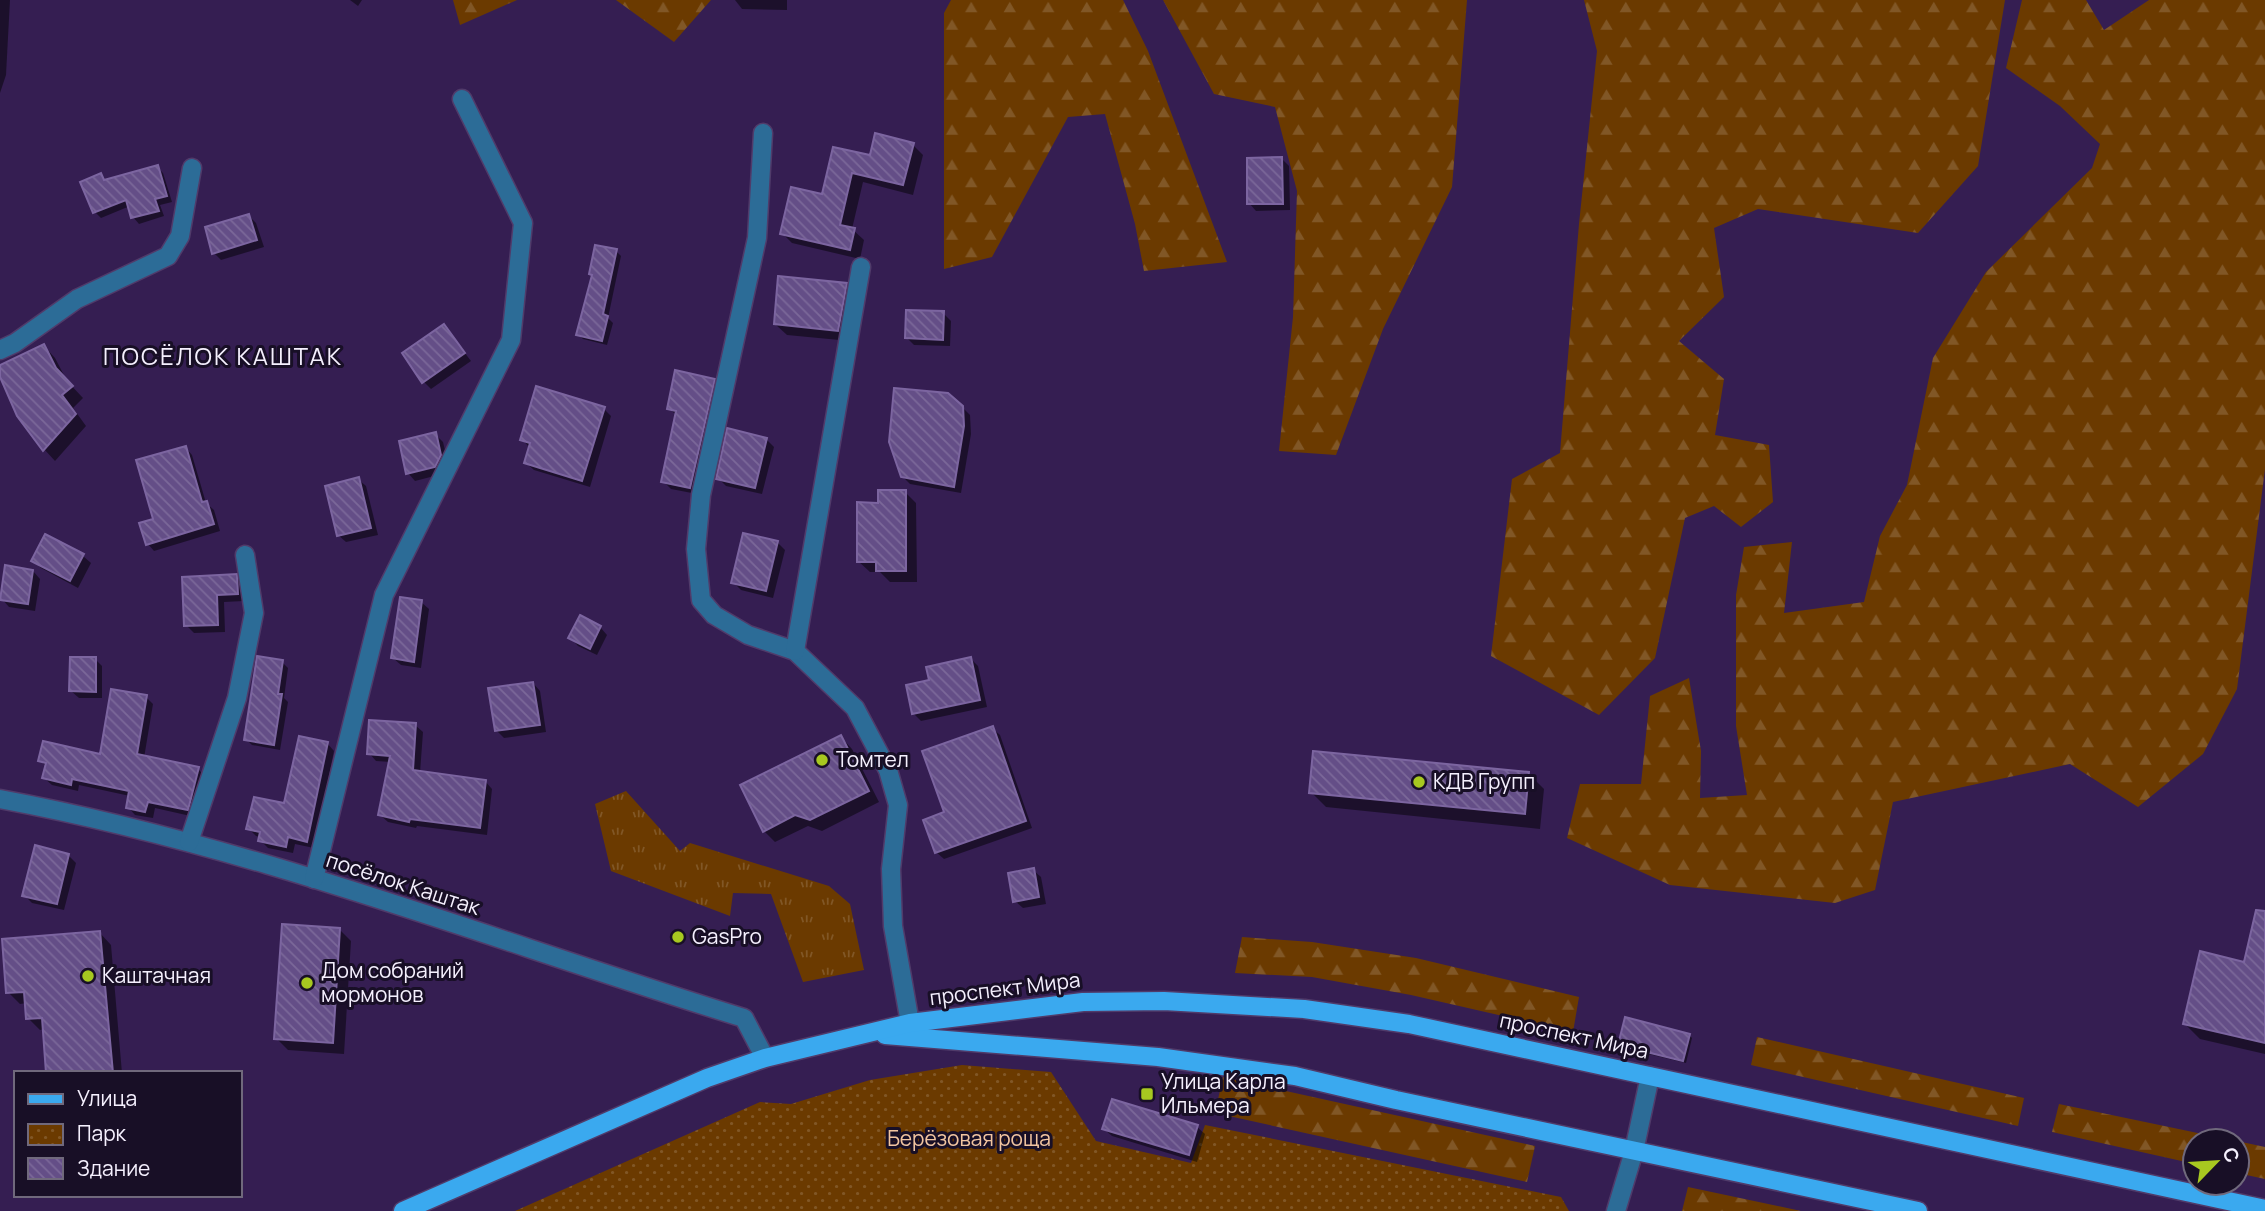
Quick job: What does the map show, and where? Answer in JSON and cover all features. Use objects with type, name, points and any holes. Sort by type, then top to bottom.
[{"type":"main road","name":"проспект Мира","points":[[403,1211],[707,1078],[765,1058],[910,1023],[1083,1002],[1164,1001],[1304,1009],[1409,1024],[1650,1076],[2213,1205],[2265,1209]]},
{"type":"main road","name":"проспект Мира","points":[[864,1033],[1158,1056],[1295,1076],[1918,1211]]},
{"type":"street","points":[[314,879],[384,595],[511,340],[523,223],[463,99]]},
{"type":"street","points":[[763,133],[757,238],[701,495],[696,549],[701,600],[714,615],[748,635],[795,651],[855,708],[888,769],[898,805],[891,869],[893,926],[910,1023]]},
{"type":"street","points":[[0,350],[15,343],[77,299],[168,256],[180,236],[192,168]]},
{"type":"street","points":[[795,651],[861,267]]},
{"type":"street","points":[[189,842],[237,698],[254,613],[245,555]]},
{"type":"street","name":"посёлок Каштак","points":[[0,799],[70,812],[189,842],[314,879],[744,1018],[765,1058]]},
{"type":"street","points":[[1615,1211],[1634,1151],[1650,1076]]},
{"type":"green space","points":[[453,0],[517,0],[460,25]]},
{"type":"green space","points":[[616,0],[711,0],[674,42]]},
{"type":"green space","points":[[951,0],[1123,0],[1148,51],[1227,262],[1144,271],[1135,224],[1105,114],[1068,117],[992,257],[944,269],[944,13]]},
{"type":"green space","points":[[1163,0],[1467,0],[1452,187],[1383,329],[1336,455],[1279,451],[1293,317],[1297,191],[1275,107],[1214,94]]},
{"type":"green space","points":[[1584,0],[2005,0],[1978,166],[1918,233],[1758,209],[1714,228],[1724,297],[1679,341],[1724,379],[1715,435],[1769,445],[1773,502],[1741,527],[1714,506],[1685,518],[1655,658],[1599,715],[1491,656],[1512,479],[1560,453],[1597,51]]},
{"type":"green space","points":[[2022,0],[2086,0],[2104,30],[2149,0],[2265,0],[2265,469],[2237,689],[2203,754],[2138,807],[2070,764],[1893,802],[1875,890],[1835,903],[1670,885],[1567,838],[1580,784],[1641,784],[1650,696],[1689,678],[1701,751],[1700,798],[1747,795],[1736,726],[1736,595],[1744,547],[1792,542],[1784,613],[1864,602],[1880,536],[1907,485],[1933,358],[1986,272],[2092,168],[2100,144],[2060,106],[2006,68]]},
{"type":"green space","points":[[626,791],[680,851],[690,843],[829,886],[850,904],[864,970],[803,982],[771,894],[733,893],[730,916],[611,871],[595,804]]},
{"type":"green space","points":[[1242,937],[1312,942],[1416,958],[1579,997],[1573,1032],[1411,995],[1312,977],[1235,973]]},
{"type":"green space","points":[[1757,1037],[2024,1098],[2018,1126],[1751,1065]]},
{"type":"green space","name":"Берёзовая роща","points":[[962,1065],[1051,1072],[1096,1141],[1191,1163],[1205,1125],[1561,1197],[1569,1211],[515,1211],[760,1102],[791,1104],[870,1080]]},
{"type":"green space","points":[[1223,1077],[1535,1146],[1527,1182],[1215,1113]]},
{"type":"green space","points":[[2059,1104],[2181,1130],[2181,1161],[2052,1132]]},
{"type":"green space","points":[[2251,1144],[2265,1147],[2265,1179],[2251,1176]]},
{"type":"green space","points":[[1688,1187],[1801,1211],[1682,1211]]},
{"type":"building","points":[[875,133],[914,143],[903,185],[852,173],[840,225],[855,228],[850,250],[780,234],[791,187],[822,194],[833,147],[870,155]]},
{"type":"building","points":[[1282,157],[1283,204],[1247,204],[1247,158]]},
{"type":"building","points":[[158,165],[167,196],[155,199],[159,211],[131,218],[126,200],[93,213],[80,182],[101,173],[104,180]]},
{"type":"building","points":[[249,214],[257,240],[212,254],[205,227]]},
{"type":"building","points":[[595,245],[617,249],[603,314],[608,316],[602,341],[576,335],[592,275],[589,274]]},
{"type":"building","points":[[778,276],[847,283],[838,331],[774,324]]},
{"type":"building","points":[[906,310],[944,311],[943,340],[905,338]]},
{"type":"building","points":[[444,324],[465,353],[422,383],[402,353]]},
{"type":"building","points":[[44,344],[56,368],[73,386],[62,395],[76,414],[43,451],[17,416],[0,377],[0,365]]},
{"type":"building","points":[[675,370],[715,379],[690,488],[661,482],[676,411],[667,409]]},
{"type":"building","points":[[536,386],[605,407],[582,481],[524,463],[530,443],[520,440]]},
{"type":"building","points":[[894,388],[948,393],[963,406],[964,426],[954,487],[901,477],[889,442]]},
{"type":"building","points":[[727,428],[767,438],[755,488],[716,479]]},
{"type":"building","points":[[436,432],[441,455],[435,467],[406,474],[399,441]]},
{"type":"building","points":[[186,446],[202,502],[207,501],[214,524],[146,545],[139,523],[153,519],[136,460]]},
{"type":"building","points":[[359,477],[371,528],[337,536],[325,486]]},
{"type":"building","points":[[878,490],[906,490],[906,571],[876,571],[876,562],[857,562],[857,502],[878,503]]},
{"type":"building","points":[[743,533],[778,541],[766,591],[731,583]]},
{"type":"building","points":[[45,534],[84,554],[70,581],[31,561]]},
{"type":"building","points":[[5,565],[33,570],[28,604],[0,600]]},
{"type":"building","points":[[237,574],[238,594],[217,595],[218,625],[184,626],[182,577]]},
{"type":"building","points":[[400,597],[422,600],[414,662],[391,658]]},
{"type":"building","points":[[580,615],[601,626],[590,649],[568,638]]},
{"type":"building","points":[[257,656],[283,660],[278,694],[282,694],[274,745],[244,740]]},
{"type":"building","points":[[70,657],[96,657],[96,692],[69,691]]},
{"type":"building","points":[[971,657],[980,700],[912,714],[906,685],[929,680],[926,667]]},
{"type":"building","points":[[533,682],[540,725],[495,731],[488,688]]},
{"type":"building","points":[[111,689],[147,695],[137,754],[199,767],[188,810],[148,802],[145,812],[126,808],[129,791],[72,779],[71,785],[42,778],[46,763],[38,761],[43,741],[100,754]]},
{"type":"building","points":[[369,720],[416,723],[413,770],[486,780],[480,828],[410,819],[409,822],[378,815],[390,756],[367,754]]},
{"type":"building","points":[[993,726],[1026,821],[935,853],[923,820],[944,812],[922,751]]},
{"type":"building","name":"Томтел","points":[[841,735],[869,791],[810,820],[795,815],[763,832],[740,785]]},
{"type":"building","points":[[299,736],[328,742],[307,842],[288,837],[286,847],[258,841],[260,832],[246,829],[254,797],[284,803]]},
{"type":"building","name":"КДВ Групп","points":[[1313,751],[1529,772],[1525,814],[1309,793]]},
{"type":"building","points":[[35,845],[69,854],[57,904],[22,896]]},
{"type":"building","points":[[1034,868],[1039,897],[1013,902],[1008,873]]},
{"type":"building","points":[[2256,910],[2265,911],[2265,1043],[2183,1024],[2200,951],[2244,962]]},
{"type":"building","name":"Дом собраний мормонов","points":[[282,924],[340,928],[333,1043],[274,1039]]},
{"type":"building","points":[[100,931],[113,1071],[46,1071],[42,1018],[26,1019],[24,992],[6,993],[2,939]]},
{"type":"building","points":[[1625,1017],[1690,1034],[1683,1061],[1618,1045]]},
{"type":"building","points":[[1112,1099],[1198,1125],[1189,1155],[1102,1129]]},
{"type":"place","name":"Томтел","points":[[822,760]]},
{"type":"place","name":"КДВ Групп","points":[[1419,782]]},
{"type":"place","name":"GasPro","points":[[678,937]]},
{"type":"place","name":"Каштачная","points":[[88,976]]},
{"type":"place","name":"Дом собраний мормонов","points":[[307,983]]},
{"type":"place","name":"Улица Карла Ильмера","points":[[1147,1094]]},
{"type":"district","name":"ПОСЁЛОК КАШТАК","points":[[223,357]]}]
